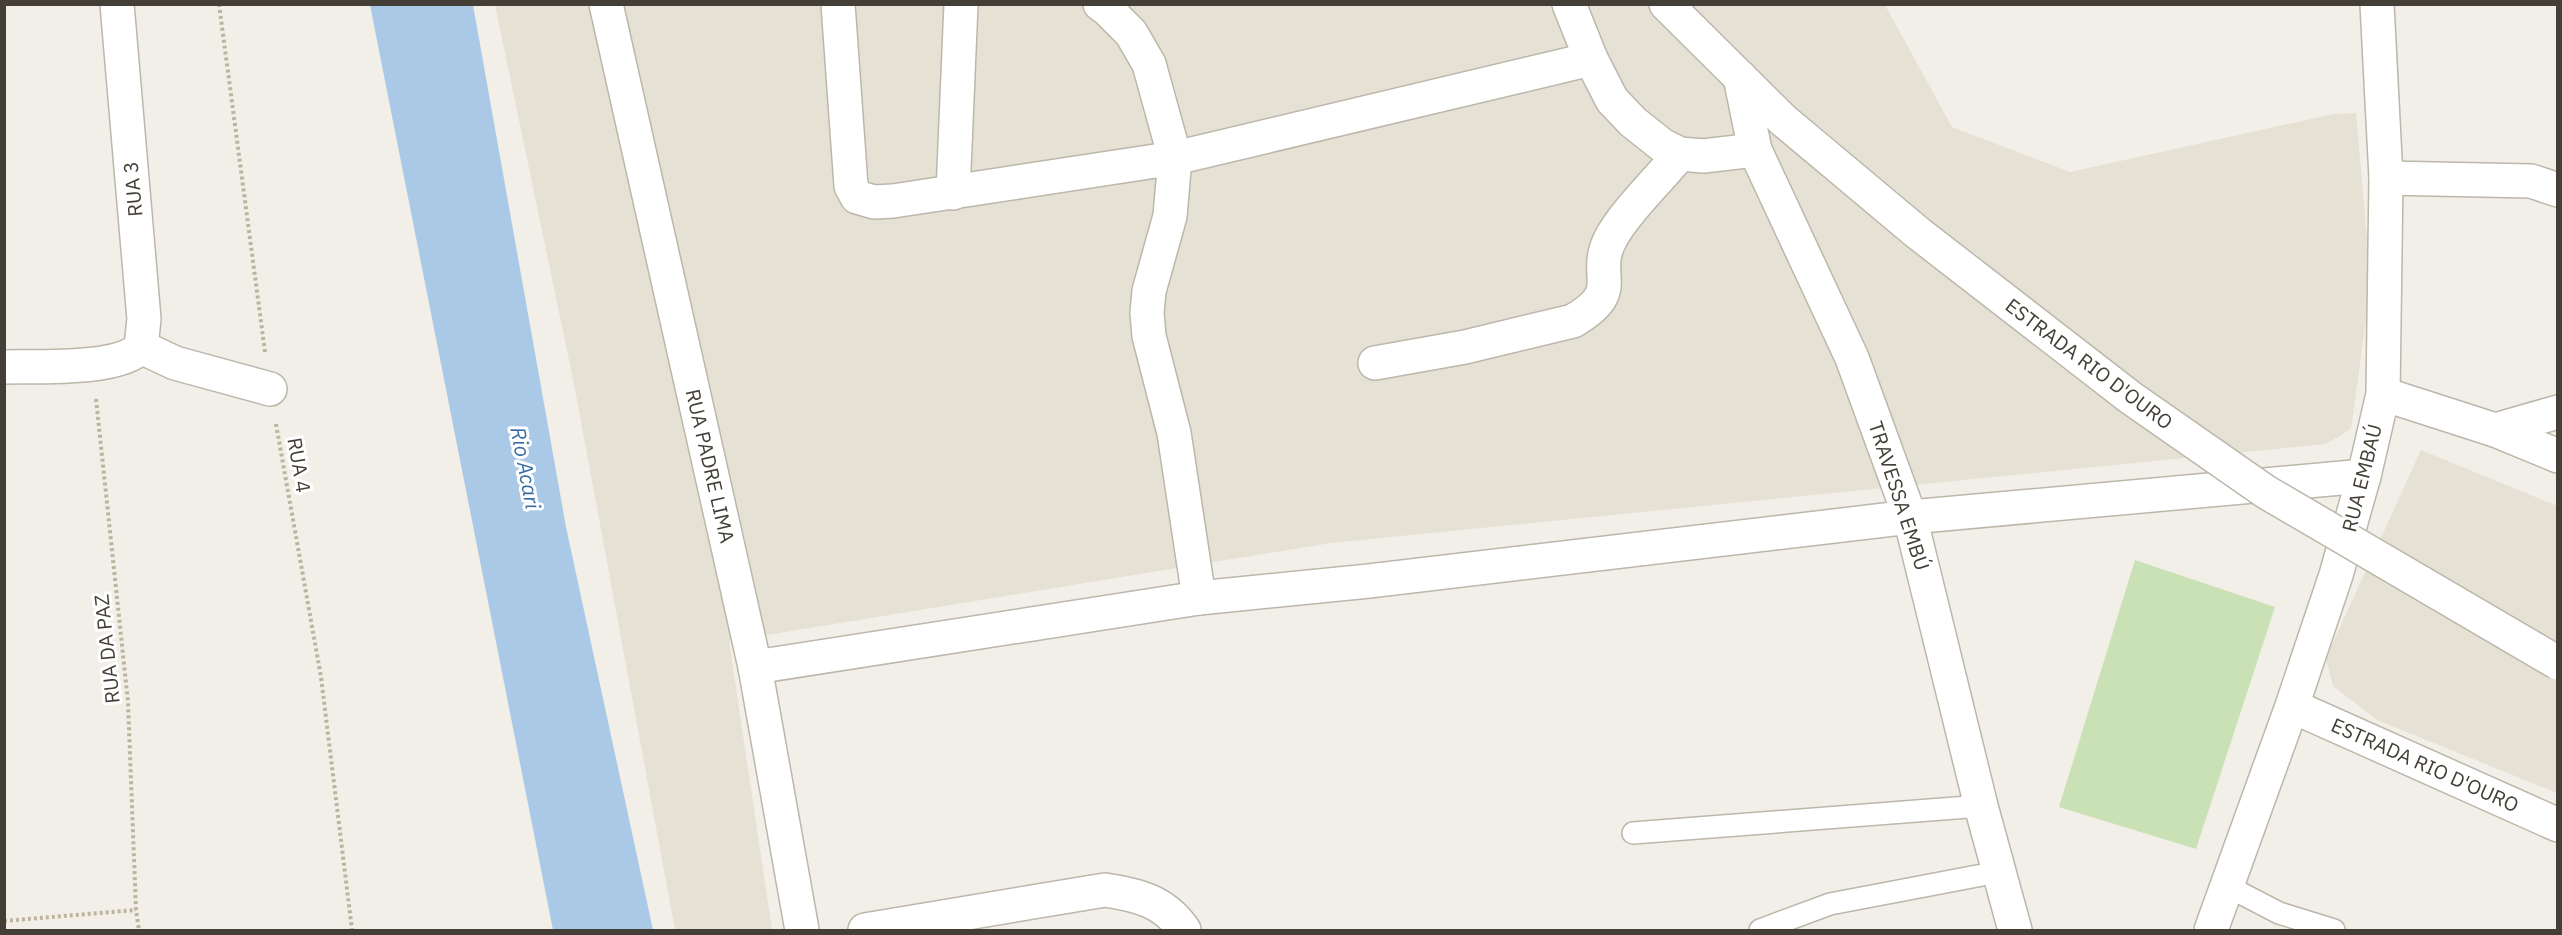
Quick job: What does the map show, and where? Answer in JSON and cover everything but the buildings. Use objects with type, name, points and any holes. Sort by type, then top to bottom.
[{"type":"street","name":"RUA 3","points":[[117,4],[144,319],[117,357]]},
{"type":"street","name":"RUA PADRE LIMA","points":[[606,4],[755,667],[802,930]]},
{"type":"street","points":[[838,4],[854,192],[857,197],[874,202],[953,193],[1174,158],[1591,59]]},
{"type":"street","points":[[953,193],[961,4]]},
{"type":"street","points":[[1100,4],[1131,33],[1149,64],[1174,158],[1170,216],[1149,291],[1146,313],[1149,336],[1174,433],[1200,598]]},
{"type":"street","points":[[1569,4],[1591,59],[1612,100],[1633,122],[1662,145],[1680,154],[1703,156],[1755,150]]},
{"type":"street","name":"ESTRADA RIO D'OURO","points":[[1666,4],[1784,120],[1918,233],[2131,398],[2266,492],[2558,663]]},
{"type":"street","name":"RUA EMBAÚ","points":[[2211,930],[2292,706],[2336,575],[2364,476],[2383,394],[2386,178],[2377,4]]},
{"type":"street","name":"TRAVESSA EMBÚ","points":[[1740,77],[1755,150],[1852,358],[1910,517],[1981,806],[2015,930]]},
{"type":"street","points":[[1375,363],[1465,347],[1573,321],[1585,314],[1602,296],[1606,283],[1603,260],[1610,239],[1680,154]]},
{"type":"street","points":[[2386,178],[2531,182],[2558,190]]},
{"type":"street","points":[[4,368],[117,357],[176,363],[270,389]]},
{"type":"street","points":[[2383,394],[2495,430],[2558,456]]},
{"type":"street","points":[[2495,430],[2558,412]]},
{"type":"street","points":[[755,667],[1200,598],[1368,581],[1910,517],[2364,476]]},
{"type":"street","name":"ESTRADA RIO D'OURO","points":[[2292,706],[2558,825]]},
{"type":"street","points":[[865,930],[1105,890],[1139,895],[1174,916],[1184,930]]},
{"type":"lane","points":[[1633,834],[1981,806]]},
{"type":"lane","points":[[1760,930],[1830,904],[1998,872]]},
{"type":"lane","points":[[2227,886],[2279,913],[2334,930]]},
{"type":"path","name":"RUA 4","points":[[219,4],[270,389],[321,677],[352,930]]},
{"type":"path","name":"RUA DA PAZ","points":[[117,357],[128,702],[136,910],[139,930]]},
{"type":"path","points":[[4,921],[136,910]]},
{"type":"shaded area","points":[[495,5],[1885,5],[1952,127],[2070,172],[2334,114],[2356,113],[2371,283],[2351,429],[2326,444],[1331,543],[729,641],[772,930],[675,930],[575,389]]},
{"type":"shaded area","points":[[2421,450],[2557,506],[2557,793],[2377,720],[2333,686],[2326,658]]},
{"type":"green space","points":[[2135,560],[2275,607],[2196,849],[2059,807]]},
{"type":"water","name":"Rio Acari","points":[[370,5],[473,5],[566,527],[653,930],[553,930]]}]
